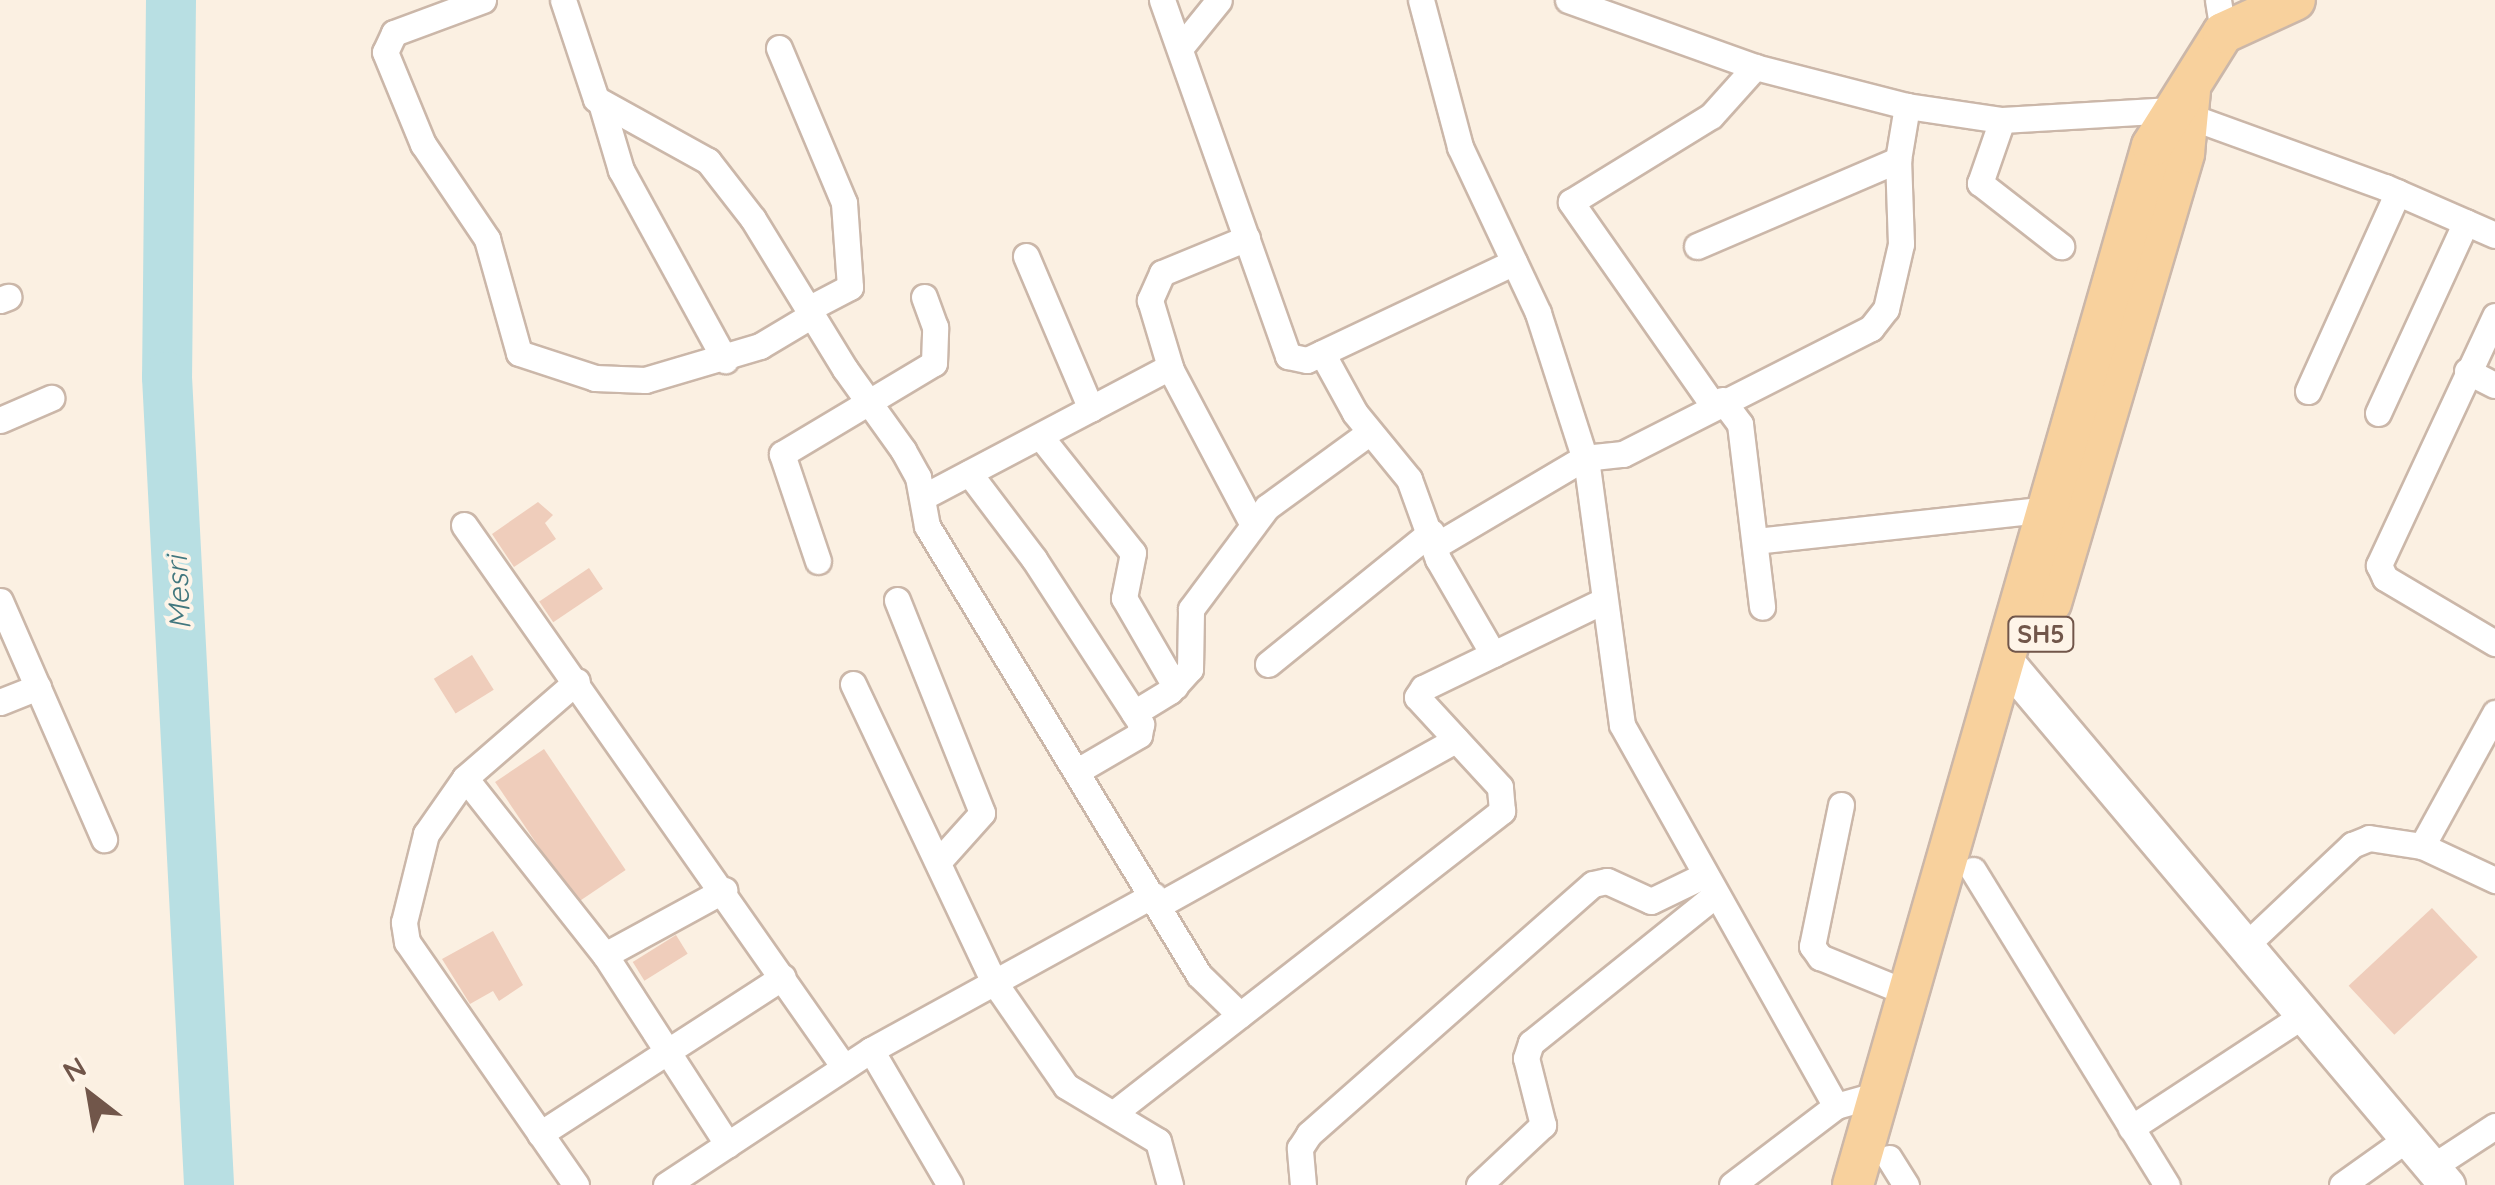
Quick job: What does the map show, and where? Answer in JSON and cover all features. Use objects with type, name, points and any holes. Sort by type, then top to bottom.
[{"type":"main road","name":"SH5","points":[[1892,1176],[1973,870],[2017,675],[2048,509],[2152,146],[2183,103],[2220,17],[2286,1]]},
{"type":"main road","name":"SH5","points":[[1853,1185],[1910,994],[2184,153],[2183,103]]},
{"type":"street","points":[[482,0],[394,33],[384,52],[423,144],[487,238],[518,353],[595,378],[646,380],[726,360],[850,286],[844,203],[779,48]]},
{"type":"street","points":[[563,0],[584,80],[601,104],[621,170],[726,360]]},
{"type":"street","points":[[1162,0],[1288,356],[1307,360],[1514,262]]},
{"type":"street","points":[[1181,47],[1219,0]]},
{"type":"street","points":[[1421,0],[1460,146],[1538,313],[1587,468],[1622,725],[1708,886],[1836,1106]]},
{"type":"street","points":[[1568,0],[1755,67],[1907,106],[2002,120],[2183,103],[2495,234]]},
{"type":"street","points":[[1755,67],[1711,116],[1571,202],[1717,403],[1740,424],[1762,608]]},
{"type":"street","points":[[601,104],[708,161],[754,219],[810,312],[904,450],[923,497],[927,526],[1079,770],[1198,975],[1240,1015]]},
{"type":"street","points":[[1268,664],[1433,539],[1623,454],[1717,403],[1850,341],[1886,309],[1901,244],[1898,160],[1907,106]]},
{"type":"street","points":[[2002,120],[1980,183],[2061,246]]},
{"type":"street","points":[[1697,246],[1898,160]]},
{"type":"street","points":[[2308,390],[2398,192]]},
{"type":"street","points":[[2378,413],[2466,222]]},
{"type":"street","points":[[1246,238],[1154,280],[1150,300],[1170,366],[1253,525]]},
{"type":"street","points":[[1026,256],[1090,409]]},
{"type":"street","points":[[818,561],[782,454],[934,363],[935,327],[924,297]]},
{"type":"street","points":[[2495,316],[2379,565],[2386,578],[2495,642]]},
{"type":"street","points":[[1322,353],[1370,432],[1409,480],[1433,539],[1492,654]]},
{"type":"street","points":[[923,497],[1170,366]]},
{"type":"street","points":[[2467,371],[2495,385]]},
{"type":"street","points":[[0,420],[51,398]]},
{"type":"street","points":[[1134,713],[1175,686],[1190,668],[1191,609],[1267,508],[1370,432]]},
{"type":"street","points":[[1040,436],[1128,543],[1133,560],[1124,598],[1175,686]]},
{"type":"street","points":[[969,473],[1034,558],[1134,713],[1139,736],[1079,770]]},
{"type":"street","points":[[1755,541],[2048,509]]},
{"type":"street","points":[[464,525],[724,890],[844,1067]]},
{"type":"street","points":[[0,600],[104,839]]},
{"type":"street","points":[[897,600],[982,814],[940,861]]},
{"type":"street","points":[[1114,1113],[1502,810],[1500,787],[1417,696],[1492,654],[1604,601]]},
{"type":"street","points":[[2017,675],[2439,1176],[2495,1126]]},
{"type":"street","points":[[576,1185],[407,942],[408,887],[426,834],[465,778],[577,681]]},
{"type":"street","points":[[853,684],[987,964],[1066,1086],[1158,1141],[1170,1185]]},
{"type":"street","points":[[0,702],[38,687]]},
{"type":"street","points":[[2422,846],[2495,713]]},
{"type":"street","points":[[666,1185],[871,1050],[987,964],[1156,900],[1456,740]]},
{"type":"street","points":[[465,778],[605,955],[728,1145]]},
{"type":"street","points":[[1841,806],[1812,946],[1820,957],[1910,994]]},
{"type":"street","points":[[2246,944],[2352,845],[2386,836],[2422,846],[2495,880]]},
{"type":"street","points":[[1973,870],[2167,1185]]},
{"type":"street","points":[[1303,1185],[1298,1163],[1309,1134],[1594,884],[1607,881],[1651,901],[1708,886]]},
{"type":"street","points":[[1478,1185],[1543,1126],[1526,1058],[1531,1043],[1708,886]]},
{"type":"street","points":[[605,955],[724,890]]},
{"type":"street","points":[[540,1134],[671,1053],[783,977]]},
{"type":"street","points":[[2132,1128],[2304,1015]]},
{"type":"street","points":[[871,1050],[950,1185]]},
{"type":"street","points":[[1732,1185],[1836,1106],[1882,1092]]},
{"type":"street","points":[[2342,1185],[2408,1138]]},
{"type":"building","points":[[538,502],[553,515],[545,523],[556,539],[514,567],[492,534]]},
{"type":"building","points":[[589,568],[603,589],[553,622],[539,602]]},
{"type":"building","points":[[472,655],[494,690],[456,714],[434,679]]},
{"type":"building","points":[[544,749],[626,870],[577,903],[495,782]]},
{"type":"building","points":[[2432,908],[2478,957],[2394,1035],[2349,986]]},
{"type":"building","points":[[493,931],[523,985],[499,1001],[493,991],[470,1004],[442,959]]},
{"type":"building","points":[[676,935],[688,954],[644,981],[633,962]]},
{"type":"waterway","name":"Mesri","points":[[171,0],[167,377],[209,1185]]}]
